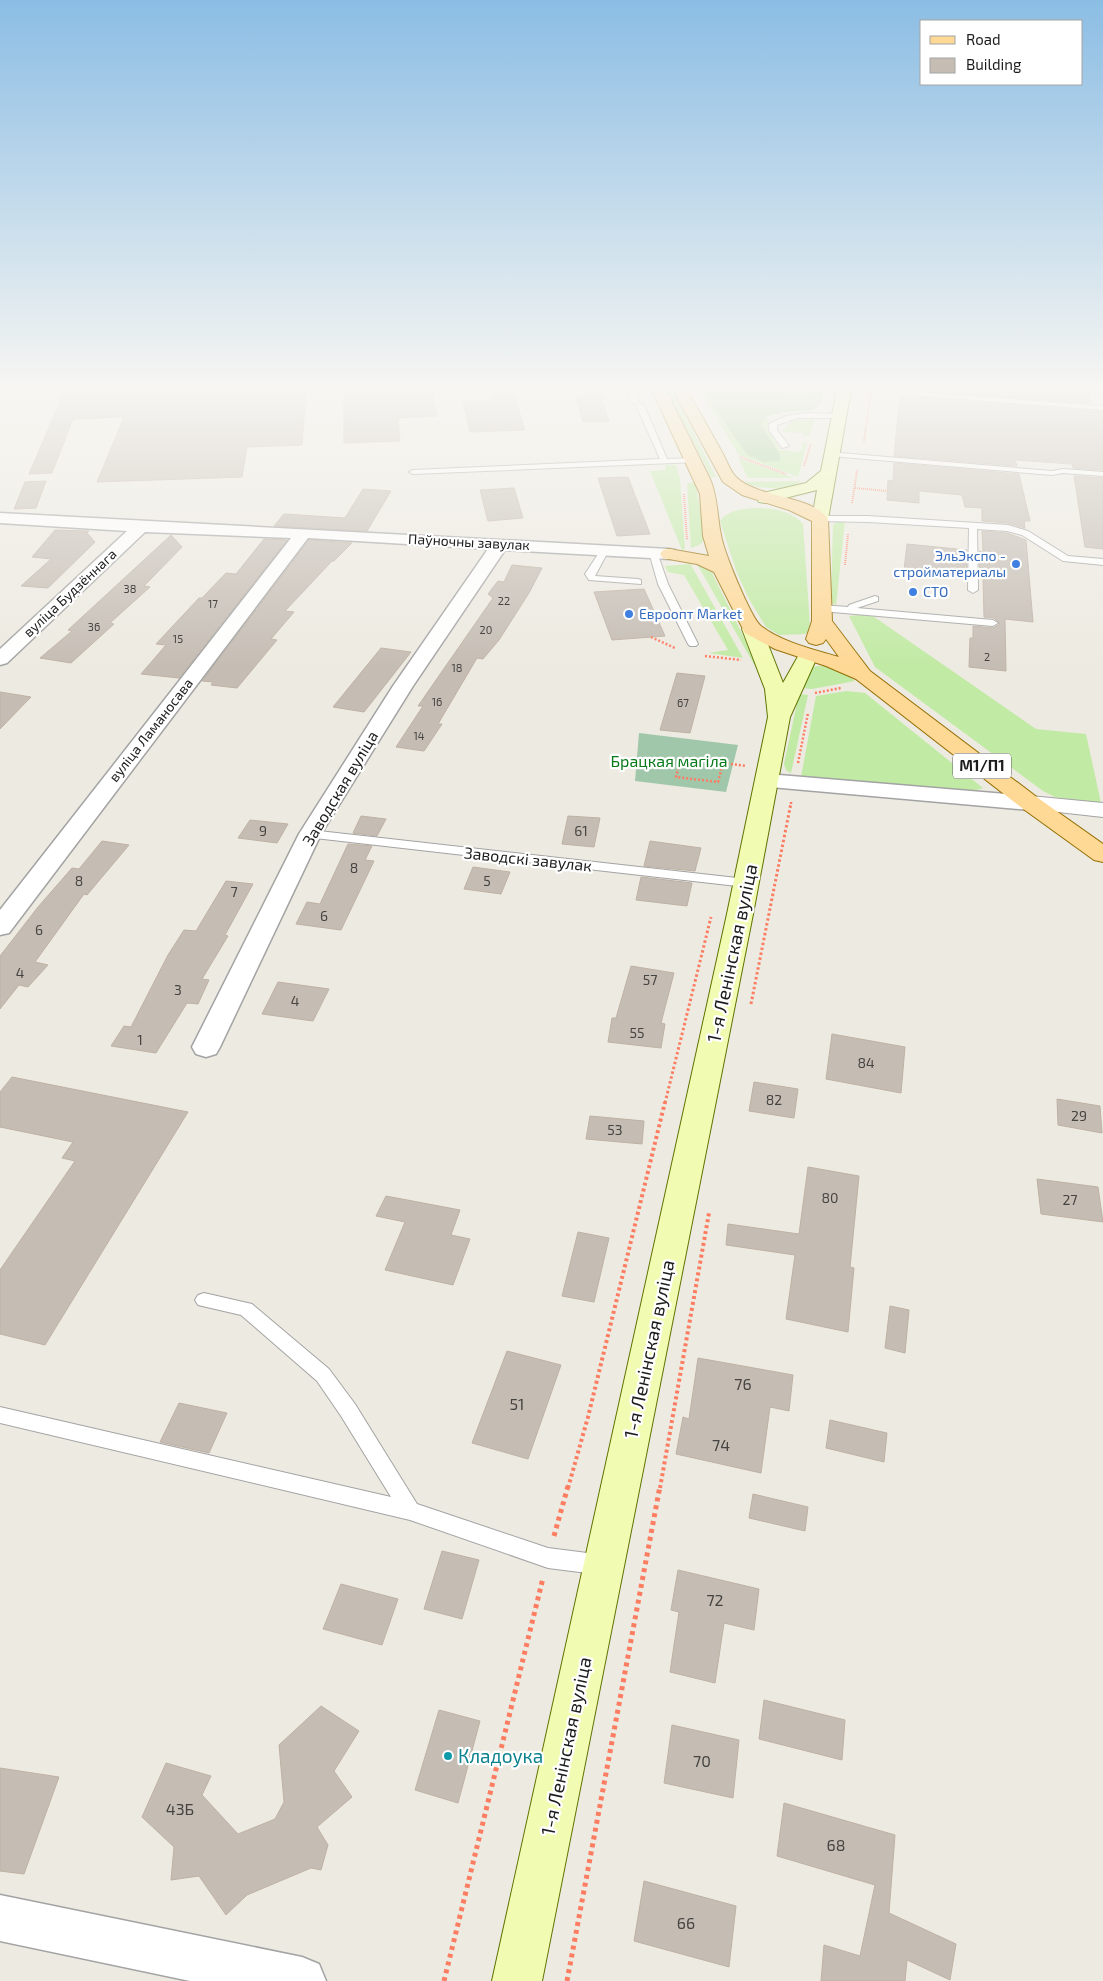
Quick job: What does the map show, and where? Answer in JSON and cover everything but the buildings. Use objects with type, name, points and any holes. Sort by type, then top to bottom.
[{"type":"main road","points":[[703,482],[708,494],[712,536],[722,569],[760,633],[775,690],[779,717]]},
{"type":"main road","points":[[734,482],[748,492],[795,506],[814,514],[820,519]]},
{"type":"main road","points":[[710,516],[722,507],[812,486],[816,482]]},
{"type":"main road","points":[[779,717],[808,655],[821,621],[820,519],[826,482]]},
{"type":"main road","points":[[661,553],[700,549],[707,545],[712,536]]},
{"type":"main road","points":[[661,553],[704,559],[722,569]]},
{"type":"main road","points":[[760,633],[789,642],[802,641],[821,621]]},
{"type":"main road","name":"М1/П1","points":[[821,621],[856,681]]},
{"type":"main road","name":"М1/П1","points":[[760,633],[808,655],[833,662],[856,681],[1103,855]]},
{"type":"main road","name":"1-я Ленінская вуліца","points":[[517,1981],[603,1565],[734,882],[767,781],[779,717]]},
{"type":"street","name":"Паўночны завулак","points":[[0,518],[141,527],[303,533],[661,553]]},
{"type":"street","name":"вуліца Будзённага","points":[[0,659],[141,527]]},
{"type":"street","name":"вуліца Ламаносава","points":[[0,927],[303,533]]},
{"type":"street","name":"Заводская вуліца","points":[[206,1047],[310,834],[404,686],[500,544]]},
{"type":"street","points":[[767,781],[1030,802],[1103,810]]},
{"type":"street","points":[[0,1918],[302,1981]]},
{"type":"lane","points":[[820,519],[868,519],[1008,528],[1025,533],[1066,559],[1103,562]]},
{"type":"lane","points":[[868,519],[882,531]]},
{"type":"lane","points":[[973,526],[973,590]]},
{"type":"lane","points":[[605,550],[590,574],[592,578],[638,582]]},
{"type":"lane","points":[[661,553],[663,584],[694,644]]},
{"type":"lane","points":[[821,621],[841,610],[875,599]]},
{"type":"lane","points":[[841,610],[993,623]]},
{"type":"lane","name":"Заводскі завулак","points":[[310,834],[734,882]]},
{"type":"lane","points":[[204,1300],[246,1309],[323,1375],[348,1410],[410,1511]]},
{"type":"lane","points":[[0,1415],[410,1511],[548,1558],[603,1565]]},
{"type":"path","points":[[841,610],[850,519],[856,482]]},
{"type":"path","points":[[855,488],[887,490]]},
{"type":"path","points":[[812,693],[856,681]]},
{"type":"path","points":[[748,1015],[769,920],[808,711]]},
{"type":"path","points":[[723,763],[718,782],[676,777],[681,758],[749,766]]},
{"type":"path","points":[[444,1981],[548,1558],[588,1417],[712,910],[734,882]]},
{"type":"path","points":[[567,1981],[627,1668],[710,1208]]},
{"type":"green space","points":[[655,482],[680,482],[685,549],[682,550]]},
{"type":"green space","points":[[743,482],[799,482],[780,488],[756,486]]},
{"type":"green space","points":[[687,483],[695,483],[706,537],[701,544],[691,548]]},
{"type":"green space","points":[[755,508],[774,509],[787,513],[803,524],[810,626],[809,631],[805,634],[779,635],[766,627],[749,599],[737,573],[720,521],[731,512]]},
{"type":"green space","points":[[845,521],[836,605],[832,603],[831,597],[833,525],[837,522]]},
{"type":"green space","points":[[696,562],[709,569],[712,573],[766,682],[764,682]]},
{"type":"green space","points":[[691,564],[743,658],[709,653],[728,650],[684,575],[668,572],[665,566]]},
{"type":"green space","points":[[870,614],[1036,729],[1086,734],[1101,803],[1055,797],[1043,791],[875,667],[849,616]]},
{"type":"green space","points":[[818,666],[838,670],[855,681],[812,689],[801,688],[810,668]]},
{"type":"green space","points":[[847,691],[865,693],[983,788],[973,791],[959,791],[801,777],[816,696]]},
{"type":"green space","points":[[799,694],[808,695],[791,773],[786,770],[784,764]]},
{"type":"green space","name":"Брацкая магіла","points":[[639,733],[738,745],[726,792],[635,781]]},
{"type":"place","name":"ЭльЭкспо - стройматериалы","points":[[1016,564]]},
{"type":"place","name":"СТО","points":[[913,592]]},
{"type":"place","name":"Евроопт Market","points":[[629,614]]},
{"type":"place","name":"Кладоука","points":[[448,1756]]}]
